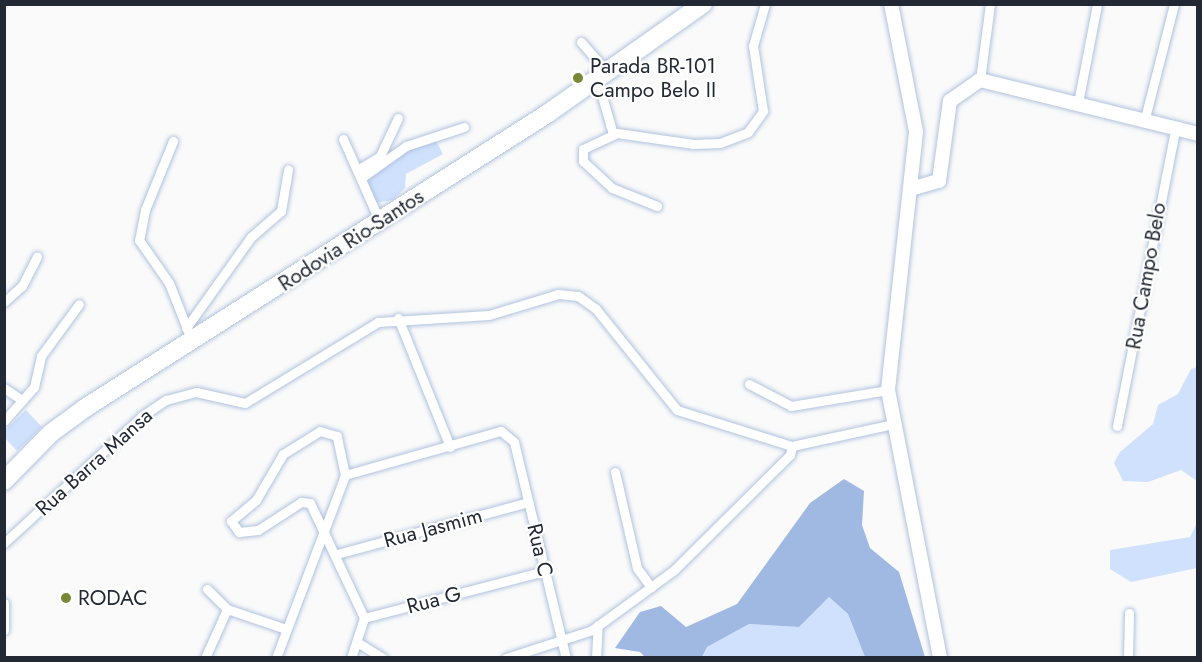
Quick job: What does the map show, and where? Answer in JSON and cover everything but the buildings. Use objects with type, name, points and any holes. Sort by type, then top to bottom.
[{"type":"highway","name":"Rodovia Rio-Santos","points":[[4,481],[51,433],[189,334],[380,222],[602,75],[703,4]]},
{"type":"main road","points":[[891,4],[914,113],[914,188],[894,305],[888,390],[939,657]]},
{"type":"main road","points":[[914,188],[939,181],[950,100],[966,84],[980,80],[1145,118],[1197,134]]},
{"type":"street","points":[[657,206],[612,188],[583,161],[583,149],[613,134],[720,143],[758,125],[763,111],[753,46],[765,4]]},
{"type":"street","points":[[980,80],[990,4]]},
{"type":"street","points":[[1078,103],[1096,4]]},
{"type":"street","points":[[1145,118],[1174,4]]},
{"type":"street","points":[[581,42],[602,75],[613,134]]},
{"type":"street","points":[[359,174],[380,156],[398,118]]},
{"type":"street","name":"Rua Campo Belo","points":[[1116,426],[1176,126]]},
{"type":"street","points":[[359,174],[406,146],[464,127]]},
{"type":"street","points":[[343,139],[380,222]]},
{"type":"street","points":[[173,141],[145,210],[139,240],[170,283],[189,334]]},
{"type":"street","points":[[189,334],[245,244],[281,211],[288,170]]},
{"type":"street","points":[[4,302],[22,286],[37,257]]},
{"type":"street","name":"Rua Barra Mansa","points":[[4,543],[166,400],[196,392],[245,403],[356,332],[398,318],[489,315],[558,294],[578,296],[607,322],[668,404],[792,446]]},
{"type":"street","points":[[4,421],[34,387],[41,356],[79,304]]},
{"type":"street","points":[[345,475],[450,447],[398,318]]},
{"type":"street","points":[[749,384],[791,406],[888,390]]},
{"type":"street","points":[[4,388],[22,400]]},
{"type":"street","points":[[506,657],[563,643],[598,625],[651,587],[681,564],[790,455],[792,446],[893,424]]},
{"type":"street","name":"Rua C","points":[[450,447],[501,430],[514,442],[566,657]]},
{"type":"street","points":[[276,657],[323,530],[345,475],[337,436],[320,431],[283,454],[256,500],[231,522],[238,532],[258,530],[301,502],[310,503],[323,530],[337,554],[364,618],[351,657]]},
{"type":"street","points":[[615,472],[637,568],[651,587]]},
{"type":"street","name":"Rua Jasmim","points":[[337,554],[528,502]]},
{"type":"street","name":"Rua G","points":[[364,618],[544,571]]},
{"type":"street","points":[[207,589],[227,609],[286,629]]},
{"type":"street","points":[[4,603],[4,630]]},
{"type":"street","points":[[205,657],[227,609]]},
{"type":"street","points":[[1128,657],[1129,613]]},
{"type":"street","points":[[596,657],[598,625]]},
{"type":"street","points":[[357,642],[383,657]]},
{"type":"shaded area","points":[[436,141],[443,154],[406,174],[405,188],[393,200],[375,203],[364,179],[408,147]]},
{"type":"shaded area","points":[[1197,367],[1197,481],[1181,470],[1148,482],[1123,481],[1114,463],[1120,452],[1153,424],[1158,405],[1178,394],[1191,369]]},
{"type":"shaded area","points":[[26,410],[42,427],[17,451],[5,438],[5,430]]},
{"type":"shaded area","points":[[844,479],[864,491],[862,525],[870,548],[899,572],[925,657],[865,657],[848,614],[829,597],[799,627],[749,624],[707,647],[702,657],[645,657],[640,652],[615,648],[640,612],[661,606],[686,627],[737,604],[810,503]]},
{"type":"shaded area","points":[[1197,523],[1197,568],[1131,582],[1110,569],[1110,550],[1190,537]]},
{"type":"shaded area","points":[[829,597],[848,614],[865,657],[702,658],[707,647],[749,624],[799,627]]},
{"type":"place","name":"Parada BR-101 Campo Belo II","points":[[578,78]]},
{"type":"place","name":"RODAC","points":[[66,598]]}]
